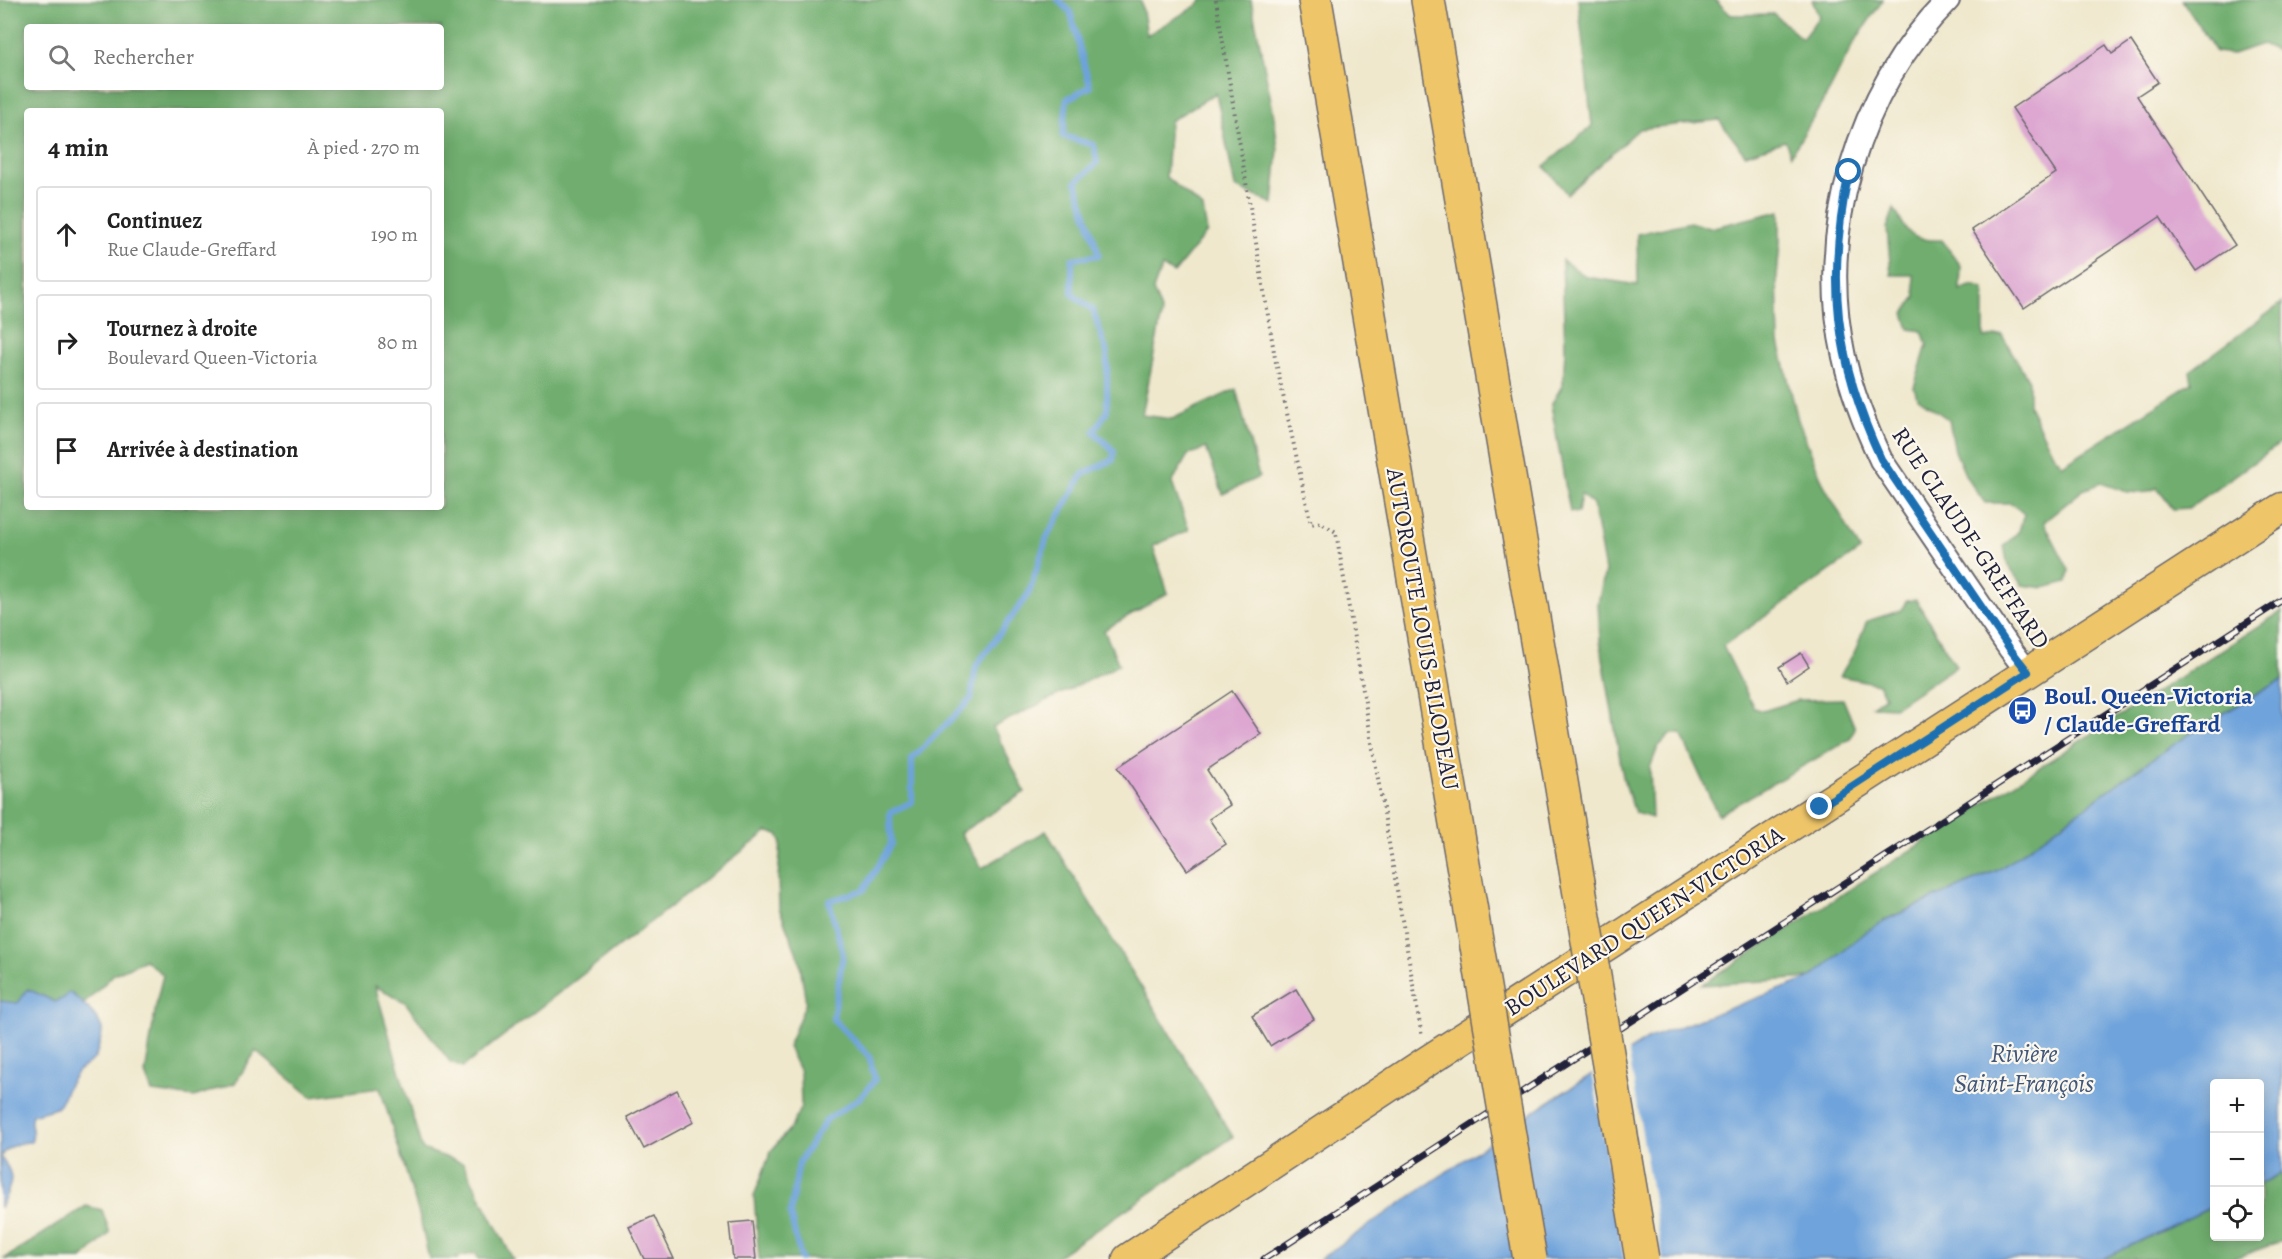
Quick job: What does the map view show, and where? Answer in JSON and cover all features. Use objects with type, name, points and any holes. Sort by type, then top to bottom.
[{"type":"highway","name":"AUTOROUTE LOUIS-BILODEAU","points":[[1315,0],[1530,1259]]},
{"type":"highway","points":[[1428,0],[1642,1259]]},
{"type":"main road","name":"BOULEVARD QUEEN-VICTORIA","points":[[1128,1259],[1426,1062],[2282,508]]},
{"type":"street","name":"RUE CLAUDE-GREFFARD","points":[[1948,0],[1913,40],[1893,70],[1875,103],[1861,137],[1849,172],[1841,208],[1836,282],[1838,319],[1853,391],[1865,426],[1881,459],[2028,672]]},
{"type":"path","points":[[1216,0],[1275,358],[1311,524],[1320,522],[1336,532],[1426,1062]]},
{"type":"green space","points":[[0,0],[1141,0],[1147,35],[1196,6],[1202,0],[1251,0],[1274,115],[1278,150],[1273,204],[1235,187],[1216,93],[1170,121],[1166,177],[1203,208],[1207,232],[1174,273],[1162,267],[1153,290],[1162,313],[1142,415],[1172,419],[1236,389],[1259,477],[1223,494],[1206,448],[1188,455],[1172,483],[1189,530],[1153,546],[1168,593],[1104,630],[1119,665],[993,727],[1025,792],[960,833],[982,868],[1046,831],[1233,1137],[1053,1259],[759,1259],[754,1196],[771,1151],[792,1126],[801,1106],[800,1072],[788,1047],[806,1002],[799,959],[779,908],[778,878],[781,841],[778,834],[767,832],[463,1067],[450,1062],[405,1002],[375,986],[422,1149],[463,1163],[513,1259],[478,1259],[476,1253],[458,1257],[458,1259],[429,1259],[419,1214],[380,1088],[312,1097],[256,1051],[235,1083],[194,1097],[152,1092],[145,1074],[163,975],[145,960],[114,974],[84,1004],[70,992],[55,1002],[28,989],[18,1004],[0,1001]]},
{"type":"green space","points":[[1578,0],[1715,0],[1731,15],[1774,14],[1802,39],[1819,17],[1812,0],[1883,0],[1853,44],[1830,90],[1791,155],[1785,141],[1745,154],[1719,120],[1639,129],[1567,194],[1544,166],[1592,126]]},
{"type":"green space","points":[[2182,0],[2282,0],[2282,53],[2262,44],[2233,54],[2216,52]]},
{"type":"green space","points":[[1894,209],[1912,235],[1923,239],[1942,240],[1961,266],[1960,290],[1973,285],[1984,289],[1984,338],[2002,335],[2029,381],[2029,406],[2053,454],[2063,465],[2192,383],[2190,371],[2282,303],[2282,442],[2189,508],[2173,509],[2157,488],[2143,493],[2127,492],[2101,483],[2083,490],[2044,522],[2069,570],[2067,582],[2044,588],[2022,585],[2008,566],[2004,546],[2019,531],[2024,514],[2011,503],[1985,503],[1966,477],[1955,451],[1949,420],[1917,397],[1914,387],[1927,345],[1922,331],[1909,329],[1904,313],[1916,297],[1913,275],[1891,275],[1887,228]]},
{"type":"green space","points":[[1780,211],[1777,278],[1779,342],[1798,420],[1822,481],[1860,550],[1723,646],[1754,708],[1763,711],[1798,700],[1843,699],[1855,728],[1850,739],[1718,815],[1681,734],[1671,734],[1658,747],[1650,768],[1652,818],[1635,813],[1623,777],[1600,641],[1598,603],[1605,571],[1593,505],[1581,494],[1578,513],[1570,512],[1551,405],[1563,384],[1565,350],[1562,260],[1587,277],[1638,285],[1637,234],[1690,222],[1710,228]]},
{"type":"green space","points":[[1916,600],[1956,666],[1895,707],[1872,706],[1885,696],[1878,684],[1840,676],[1855,651],[1867,621],[1902,610],[1906,601]]},
{"type":"green space","points":[[2282,611],[2282,680],[2205,724],[2145,764],[1998,870],[1885,920],[1864,933],[1811,978],[1701,985]]},
{"type":"green space","points":[[2282,1173],[2282,1241],[2232,1259],[2102,1259],[2210,1208],[2210,1241],[2264,1241],[2264,1182]]},
{"type":"green space","points":[[86,1206],[102,1210],[110,1233],[82,1259],[4,1259]]},
{"type":"water","name":"Rivière Saint-François","points":[[2282,680],[2282,1173],[2264,1182],[2264,1079],[2210,1079],[2210,1208],[2102,1259],[1320,1259],[1542,1106],[1649,1038],[1811,978],[1864,933],[1885,920],[1998,870],[2145,764],[2205,724]]},
{"type":"water","points":[[28,989],[55,1002],[64,998],[69,992],[93,1014],[102,1031],[95,1058],[77,1072],[56,1108],[32,1115],[31,1142],[14,1145],[3,1153],[1,1157],[9,1170],[11,1180],[0,1208],[0,1001],[18,1003]]},
{"type":"pier","points":[[1628,1048],[1663,1259],[1624,1259],[1592,1071]]},
{"type":"building","points":[[2131,41],[2158,82],[2137,96],[2235,245],[2196,271],[2160,217],[2024,308],[1972,230],[2056,173],[2012,108],[2106,45],[2112,54]]},
{"type":"building","points":[[1801,653],[1809,666],[1787,681],[1779,667]]},
{"type":"building","points":[[1232,691],[1261,734],[1207,770],[1230,805],[1209,819],[1226,844],[1187,870],[1118,767]]},
{"type":"building","points":[[1296,989],[1314,1019],[1270,1046],[1252,1016]]},
{"type":"building","points":[[677,1090],[694,1122],[644,1149],[627,1117]]},
{"type":"building","points":[[654,1216],[674,1259],[644,1259],[629,1227]]},
{"type":"building","points":[[752,1221],[756,1259],[733,1259],[729,1223]]},
{"type":"waterway","points":[[801,1259],[790,1214],[799,1162],[826,1120],[861,1097],[875,1080],[869,1056],[833,1019],[843,954],[829,901],[864,890],[891,844],[890,813],[912,802],[912,759],[971,699],[976,666],[1029,593],[1047,537],[1083,474],[1113,460],[1114,451],[1094,432],[1107,411],[1107,353],[1093,310],[1072,294],[1072,259],[1099,255],[1076,182],[1097,163],[1094,145],[1063,136],[1067,99],[1090,87],[1070,11],[1058,0]]},
{"type":"railway","points":[[1264,1259],[2282,600]]},
{"type":"place","name":"Boul. Queen-Victoria / Claude-Greffard","points":[[2023,710]]},
{"type":"route","points":[[1820,807],[2028,672],[1881,459],[1865,426],[1844,356],[1838,319],[1837,245],[1841,208],[1849,172]]}]
